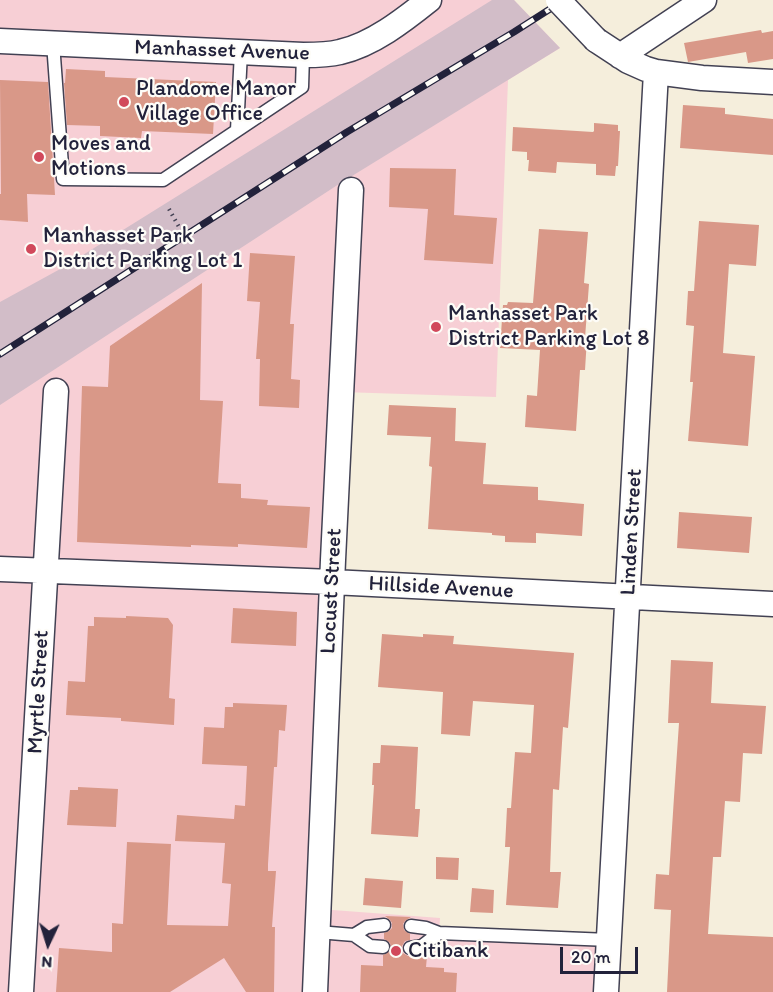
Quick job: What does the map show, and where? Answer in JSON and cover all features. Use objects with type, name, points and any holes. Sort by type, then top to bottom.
[{"type":"street","name":"Manhasset Avenue","points":[[0,41],[303,55],[339,52],[368,42],[429,0]]},
{"type":"street","points":[[558,0],[596,40],[638,66],[656,72],[702,78],[773,82]]},
{"type":"street","points":[[620,56],[704,0]]},
{"type":"street","name":"Linden Street","points":[[606,992],[656,72]]},
{"type":"street","name":"Locust Street","points":[[315,992],[351,190]]},
{"type":"street","name":"Myrtle Street","points":[[21,992],[56,391]]},
{"type":"street","name":"Hillside Avenue","points":[[0,569],[333,582],[773,604]]},
{"type":"lane","points":[[53,44],[63,179],[163,180],[302,87],[303,55]]},
{"type":"lane","points":[[237,130],[241,52]]},
{"type":"lane","points":[[354,935],[367,927],[384,925]]},
{"type":"lane","points":[[411,926],[439,933],[609,940]]},
{"type":"lane","points":[[318,932],[354,935],[370,946],[383,946]]},
{"type":"lane","points":[[410,948],[422,946],[439,933]]},
{"type":"path","points":[[168,209],[179,227]]},
{"type":"shaded area","points":[[0,0],[514,0],[560,48],[508,80],[496,397],[342,392],[319,909],[440,918],[439,933],[609,940],[607,992],[0,992]]},
{"type":"shaded area","points":[[492,0],[514,0],[560,48],[339,184],[0,405],[0,302],[62,268]]},
{"type":"building","points":[[761,30],[762,33],[773,31],[773,59],[748,63],[746,52],[688,62],[684,43]]},
{"type":"building","points":[[66,69],[105,71],[105,77],[216,82],[213,134],[142,131],[141,138],[100,136],[100,126],[67,125],[64,83]]},
{"type":"building","points":[[0,80],[48,82],[55,195],[27,194],[28,222],[0,220]]},
{"type":"building","points":[[683,105],[725,108],[725,114],[773,119],[773,155],[680,148]]},
{"type":"building","points":[[594,123],[618,125],[618,131],[620,131],[618,166],[616,166],[615,176],[596,175],[596,164],[557,162],[556,173],[528,171],[527,152],[512,151],[513,127],[593,132]]},
{"type":"building","points":[[390,168],[456,169],[454,215],[497,218],[493,264],[424,260],[428,209],[389,207]]},
{"type":"building","points":[[699,221],[759,225],[756,266],[729,264],[723,353],[755,356],[748,446],[688,441],[693,382],[690,382],[694,326],[686,325],[688,291],[694,291]]},
{"type":"building","points":[[539,229],[588,232],[584,283],[589,284],[585,338],[587,338],[585,370],[580,370],[576,431],[525,427],[527,395],[537,396],[540,350],[500,348],[503,305],[507,305],[508,302],[533,303]]},
{"type":"building","points":[[250,253],[295,256],[290,324],[294,324],[291,379],[300,380],[299,408],[259,406],[260,359],[256,359],[260,302],[247,301]]},
{"type":"building","points":[[202,283],[200,400],[223,401],[218,483],[241,484],[241,498],[268,500],[267,505],[310,507],[307,548],[238,544],[238,547],[191,545],[191,547],[77,542],[82,386],[108,387],[110,346]]},
{"type":"building","points":[[389,405],[456,408],[455,441],[486,443],[483,484],[538,487],[538,500],[584,504],[582,536],[536,533],[536,543],[505,542],[505,536],[492,535],[492,533],[428,529],[432,467],[429,466],[431,437],[387,435]]},
{"type":"building","points":[[679,512],[752,517],[749,553],[677,548]]},
{"type":"building","points":[[233,608],[297,612],[296,646],[231,643]]},
{"type":"building","points":[[126,616],[168,618],[173,625],[169,698],[175,699],[174,725],[121,721],[121,718],[66,715],[68,681],[85,682],[88,626],[94,626],[94,617],[126,618]]},
{"type":"building","points":[[382,634],[423,637],[423,634],[454,636],[453,644],[574,653],[568,728],[563,727],[559,790],[553,789],[550,872],[561,872],[558,908],[506,905],[510,847],[505,847],[507,808],[511,808],[515,752],[531,753],[534,705],[473,701],[470,736],[441,734],[443,692],[378,687]]},
{"type":"building","points":[[671,660],[713,662],[711,703],[766,706],[762,754],[743,753],[740,802],[725,801],[721,857],[713,857],[708,934],[773,937],[773,992],[667,992],[671,910],[654,909],[656,874],[669,875],[679,723],[668,723]]},
{"type":"building","points":[[233,703],[287,705],[285,731],[279,730],[277,767],[274,767],[268,864],[268,871],[276,871],[272,927],[275,927],[274,992],[246,992],[224,958],[170,992],[56,992],[59,948],[112,952],[112,923],[123,924],[127,842],[171,844],[167,925],[228,926],[231,884],[222,883],[225,843],[175,841],[177,815],[234,819],[235,805],[245,806],[247,766],[202,764],[204,727],[224,728],[225,707],[233,707]]},
{"type":"building","points":[[381,745],[418,747],[415,809],[420,809],[418,837],[371,834],[373,763],[380,763]]},
{"type":"building","points":[[78,787],[118,789],[116,827],[67,825],[70,790],[78,790]]},
{"type":"building","points":[[436,857],[459,858],[458,880],[436,879]]},
{"type":"building","points":[[365,878],[403,881],[401,908],[363,905]]},
{"type":"building","points":[[472,888],[494,890],[493,913],[470,912]]},
{"type":"building","name":"Citibank","points":[[385,916],[411,917],[403,924],[404,930],[410,934],[410,940],[405,941],[402,946],[403,953],[408,956],[427,956],[426,967],[444,968],[444,972],[457,973],[456,992],[360,992],[361,965],[383,966],[383,955],[391,948],[390,943],[384,939],[384,933],[392,928],[392,923]]},
{"type":"railway","points":[[0,354],[347,132],[564,0]]},
{"type":"place","name":"Plandome Manor Village Office","points":[[124,102]]},
{"type":"place","name":"Moves and Motions","points":[[39,157]]},
{"type":"place","name":"Manhasset Park District Parking Lot 1","points":[[31,249]]},
{"type":"place","name":"Manhasset Park District Parking Lot 8","points":[[436,327]]},
{"type":"place","name":"Citibank","points":[[396,951]]}]
